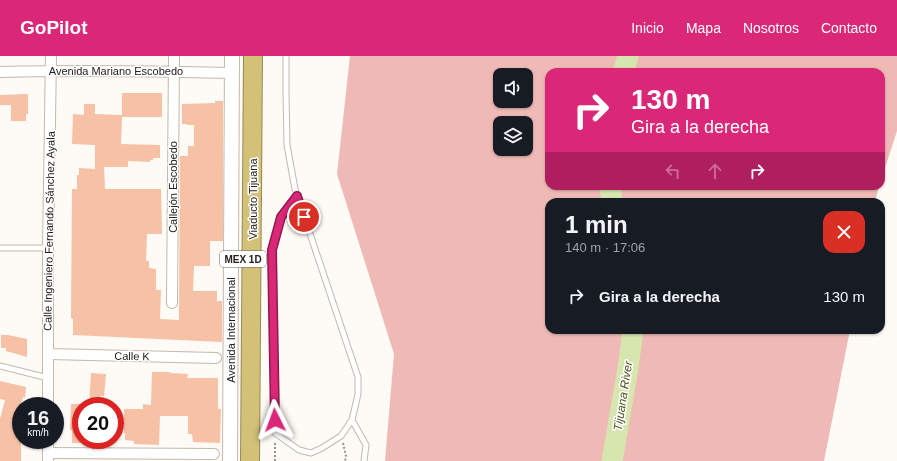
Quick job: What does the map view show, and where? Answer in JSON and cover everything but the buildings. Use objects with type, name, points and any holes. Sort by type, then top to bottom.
[{"type":"highway","name":"Avenida Internacional","points":[[242,461],[244,56]]},
{"type":"highway","name":"Viaducto Tijuana","points":[[246,461],[248,56]]},
{"type":"highway","name":"Viaducto Tijuana","points":[[250,461],[253,56]]},
{"type":"highway","name":"MEX 1D","points":[[257,461],[259,56]]},
{"type":"main road","name":"Avenida Internacional","points":[[230,461],[232,56]]},
{"type":"street","name":"Calle Ingeniero Fernando Sánchez Ayala","points":[[48,397],[48,248],[51,56]]},
{"type":"street","name":"Callejón Escobedo","points":[[172,303],[174,56]]},
{"type":"street","name":"Avenida Mariano Escobedo","points":[[0,72],[51,70],[232,73]]},
{"type":"street","name":"Calle K","points":[[48,354],[216,358]]},
{"type":"street","points":[[48,457],[214,454]]},
{"type":"lane","points":[[286,56],[288,145],[295,189],[358,377],[358,394],[352,420],[341,436],[311,453],[299,450],[275,433],[272,250],[281,217],[297,196]]},
{"type":"lane","points":[[0,248],[48,248]]},
{"type":"lane","points":[[0,366],[48,378]]},
{"type":"lane","points":[[352,420],[366,445],[364,461]]},
{"type":"path","points":[[275,433],[275,461]]},
{"type":"path","points":[[341,436],[346,456],[345,461]]},
{"type":"shaded area","points":[[350,56],[897,56],[897,131],[885,168],[885,68],[545,68],[545,190],[878,190],[876,198],[545,198],[545,334],[849,334],[824,461],[385,461],[394,354],[337,174]]},
{"type":"waterway","name":"Tijuana River","points":[[624,68],[628,56]]},
{"type":"waterway","name":"Tijuana River","points":[[610,190],[612,198]]},
{"type":"waterway","name":"Tijuana River","points":[[612,461],[632,334]]},
{"type":"route","points":[[275,420],[272,250],[281,217],[297,196],[304,217]]}]
